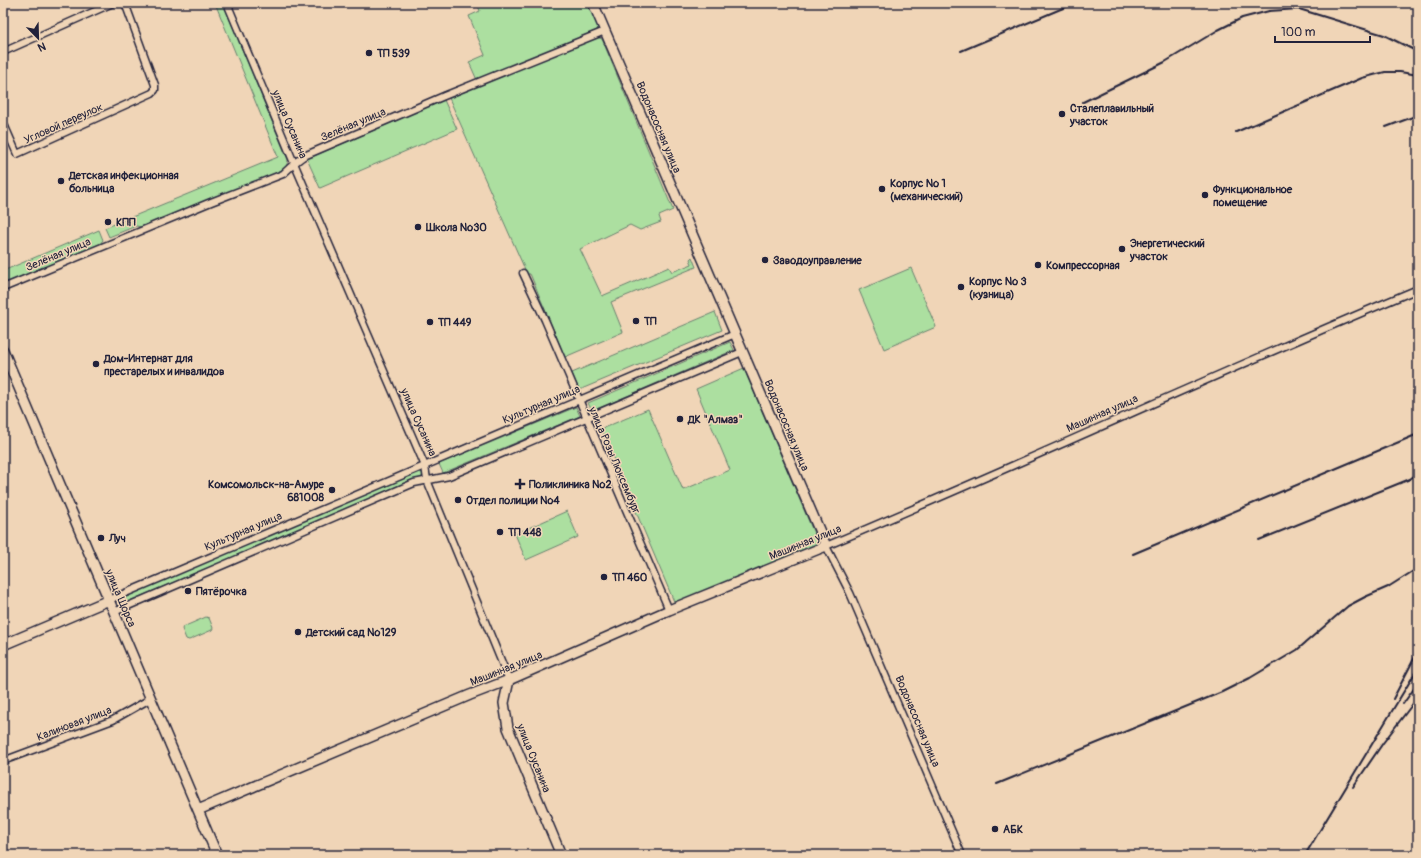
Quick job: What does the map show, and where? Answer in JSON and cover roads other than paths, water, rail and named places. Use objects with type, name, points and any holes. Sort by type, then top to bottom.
[{"type":"street","points":[[3,52],[113,3]]},
{"type":"street","name":"Угловой переулок","points":[[3,122],[17,154],[148,96],[155,90],[155,85],[125,3]]},
{"type":"street","name":"улица Сусанина","points":[[227,3],[294,163],[425,466],[427,480],[510,680],[504,703],[508,728],[561,855]]},
{"type":"street","name":"Водонасосная улица","points":[[593,3],[826,546],[850,593],[962,855]]},
{"type":"street","name":"Зелёная улица","points":[[3,288],[211,202],[283,174],[304,156],[444,96],[605,30]]},
{"type":"street","name":"улица Розы Люксембург","points":[[523,273],[545,320],[668,610]]},
{"type":"street","name":"Машинная улица","points":[[198,810],[470,695],[510,680],[668,610],[897,516],[1322,329],[1418,289]]},
{"type":"street","name":"Культурная улица","points":[[3,645],[735,334]]},
{"type":"street","name":"улица Щорса","points":[[3,350],[217,855]]},
{"type":"street","points":[[114,612],[414,483],[449,476],[742,352]]},
{"type":"street","name":"Калиновая улица","points":[[3,761],[113,720],[150,698]]},
{"type":"railway","points":[[961,51],[1075,3]]},
{"type":"railway","points":[[1083,102],[1165,62],[1218,30],[1242,18],[1269,11],[1299,9],[1384,35],[1418,52]]},
{"type":"railway","points":[[1236,132],[1362,78],[1385,72],[1400,72],[1418,75]]},
{"type":"railway","points":[[1386,127],[1418,115]]},
{"type":"railway","points":[[1133,554],[1418,434]]},
{"type":"railway","points":[[1259,540],[1410,479],[1418,473]]},
{"type":"railway","points":[[997,784],[1222,692],[1250,678],[1297,650],[1348,606],[1388,587],[1418,568]]},
{"type":"railway","points":[[1393,699],[1418,651]]},
{"type":"railway","points":[[1305,855],[1418,668]]},
{"type":"railway","points":[[1403,704],[1418,683]]},
{"type":"railway","points":[[1353,787],[1383,743],[1418,697]]},
{"type":"place","name":"ТП 539","points":[[369,53]]},
{"type":"place","name":"Сталеплавильный участок","points":[[1062,114]]},
{"type":"place","name":"Детская инфекционная больница","points":[[61,181]]},
{"type":"place","name":"Корпус № 1 (механический)","points":[[882,189]]},
{"type":"place","name":"Функциональное помещение","points":[[1205,195]]},
{"type":"place","name":"КПП","points":[[108,222]]},
{"type":"place","name":"Школа №30","points":[[418,227]]},
{"type":"place","name":"Энергетический участок","points":[[1122,249]]},
{"type":"place","name":"Заводоуправление","points":[[765,260]]},
{"type":"place","name":"Компрессорная","points":[[1038,265]]},
{"type":"place","name":"Корпус № 3 (кузница)","points":[[961,287]]},
{"type":"place","name":"ТП","points":[[636,321]]},
{"type":"place","name":"ТП 449","points":[[430,322]]},
{"type":"place","name":"Дом-Интернат для престарелых и инвалидов","points":[[96,364]]},
{"type":"place","name":"ДК \"Алмаз\"","points":[[680,419]]},
{"type":"place","name":"Поликлиника №2","points":[[520,484]]},
{"type":"place","name":"Комсомольск-на-Амуре 681008","points":[[332,490]]},
{"type":"place","name":"Отдел полиции №4","points":[[458,500]]},
{"type":"place","name":"ТП 448","points":[[500,532]]},
{"type":"place","name":"Луч","points":[[101,538]]},
{"type":"place","name":"ТП 460","points":[[604,577]]},
{"type":"place","name":"Пятёрочка","points":[[188,591]]},
{"type":"place","name":"Детский сад №129","points":[[298,632]]},
{"type":"place","name":"АБК","points":[[995,829]]}]
